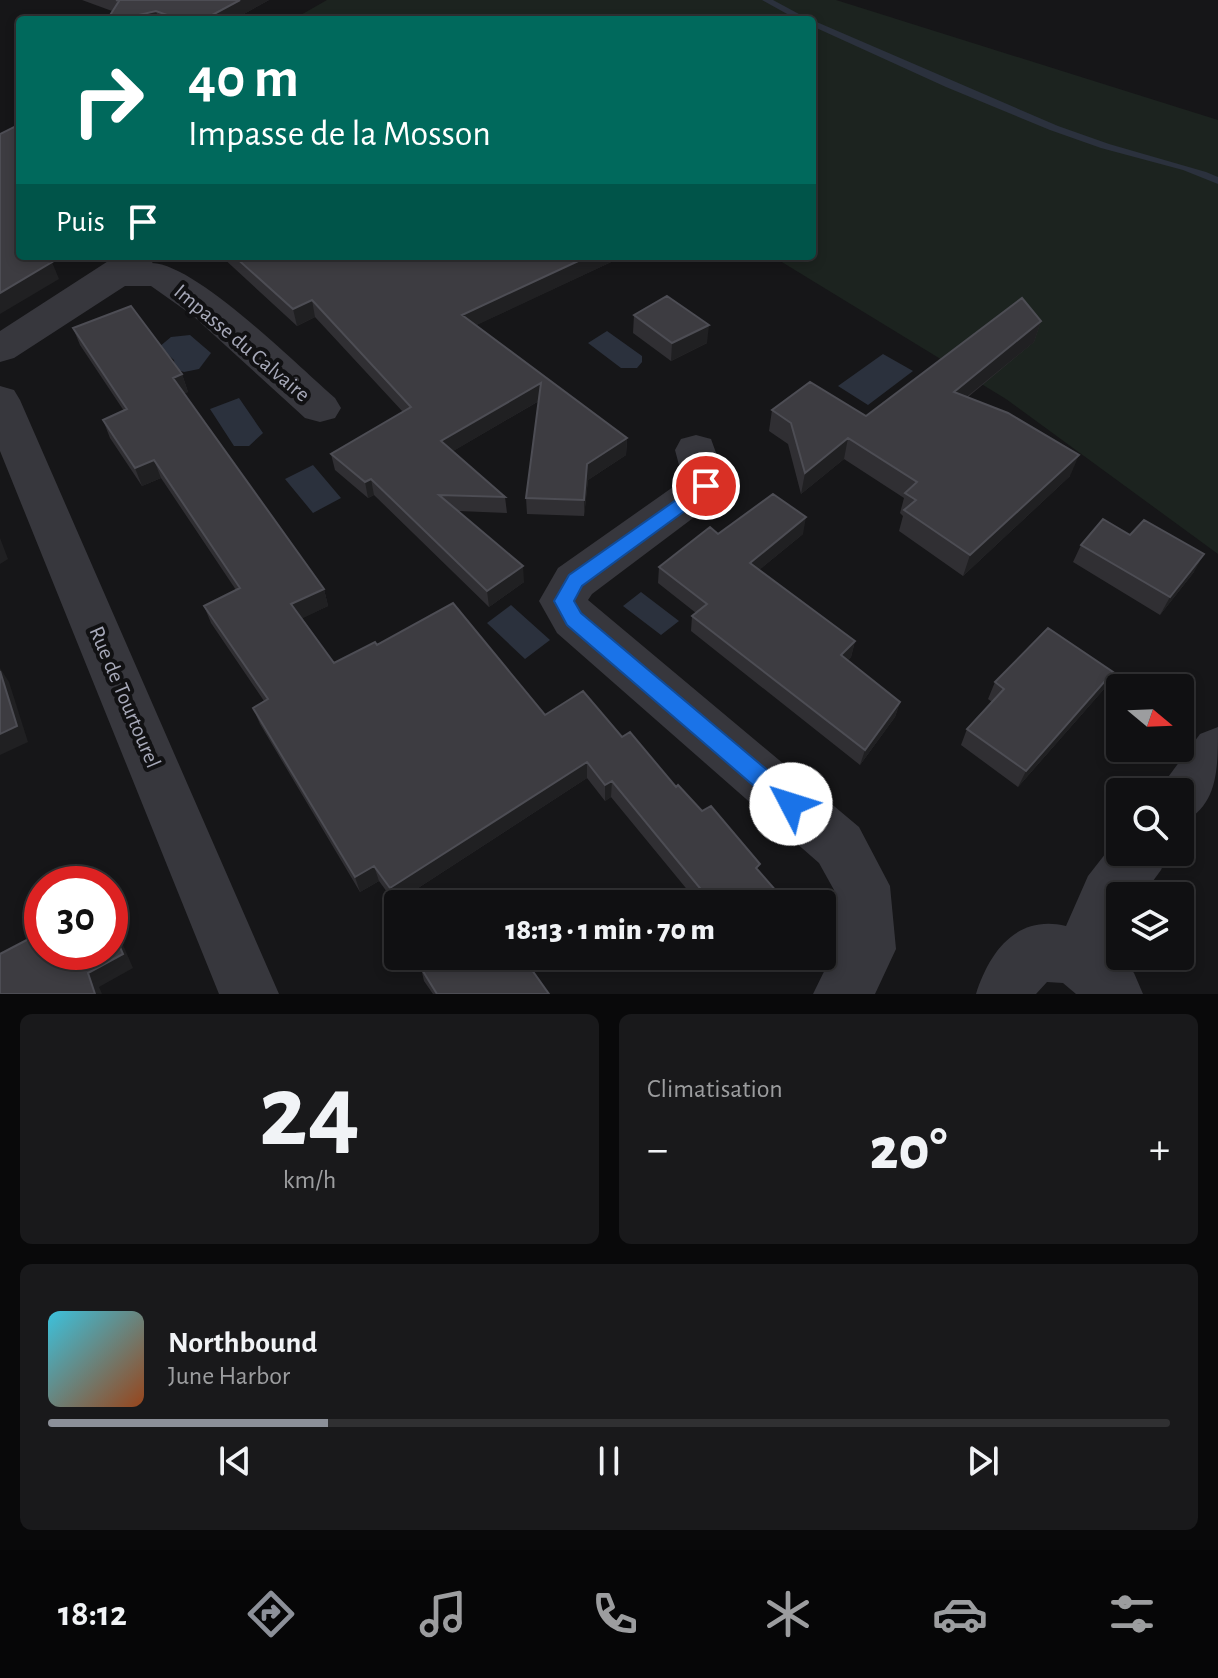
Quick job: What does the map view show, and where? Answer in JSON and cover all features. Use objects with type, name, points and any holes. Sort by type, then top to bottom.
[{"type":"street","name":"Impasse du Calvaire","points":[[0,349],[128,265],[160,275],[205,306],[320,408]]},
{"type":"street","name":"Rue de Tourtourel","points":[[0,400],[249,994]]},
{"type":"street","points":[[696,450],[706,486],[575,581],[563,601],[574,619],[839,845],[862,886],[867,949],[843,994]]},
{"type":"street","points":[[1194,782],[1218,750]]},
{"type":"street","points":[[1006,994],[1009,978],[1020,962],[1037,954],[1059,953],[1097,977],[1108,895],[1130,866]]},
{"type":"shaded area","points":[[327,0],[836,0],[1218,120],[1218,554],[1006,399],[779,260],[816,260],[816,16],[299,16]]},
{"type":"water","points":[[607,331],[642,356],[637,368],[621,368],[588,343]]},
{"type":"water","points":[[190,335],[211,353],[199,369],[184,372],[175,369],[174,360],[159,347],[171,337]]},
{"type":"water","points":[[883,354],[913,371],[868,405],[838,386]]},
{"type":"water","points":[[239,398],[263,433],[249,446],[234,446],[210,409]]},
{"type":"water","points":[[313,465],[341,498],[313,513],[285,479]]},
{"type":"water","points":[[641,592],[679,621],[661,635],[623,606]]},
{"type":"water","points":[[511,605],[550,640],[525,659],[487,623]]},
{"type":"building","points":[[116,0],[240,0],[210,16],[170,16],[156,11],[134,16],[110,16],[119,1]]},
{"type":"building","points":[[16,126],[16,260],[52,262],[0,293],[0,134]]},
{"type":"building","points":[[238,260],[580,260],[462,315],[627,438],[587,464],[584,500],[526,498],[541,383],[441,441],[505,497],[439,495],[523,566],[487,591],[371,479],[365,482],[331,454],[411,407],[312,300],[293,309]]},
{"type":"building","points":[[667,296],[709,325],[672,343],[634,315]]},
{"type":"building","points":[[1022,298],[1041,321],[954,392],[1008,413],[1079,455],[970,555],[904,510],[916,500],[905,493],[917,482],[848,438],[805,473],[791,423],[772,410],[810,382],[866,416]]},
{"type":"building","points":[[131,306],[182,374],[173,378],[324,589],[291,604],[334,663],[375,642],[377,645],[453,603],[545,715],[583,691],[622,737],[630,732],[676,787],[678,785],[702,811],[711,806],[760,864],[756,868],[775,890],[702,890],[612,781],[605,785],[587,762],[390,888],[374,866],[355,877],[253,708],[268,699],[204,606],[240,588],[154,460],[135,468],[103,420],[127,409],[73,328]]},
{"type":"building","points":[[773,494],[806,517],[750,563],[855,641],[841,655],[900,702],[865,750],[692,616],[707,604],[659,567],[710,527],[718,534]]},
{"type":"building","points":[[1103,519],[1130,535],[1144,520],[1204,554],[1170,597],[1081,545]]},
{"type":"building","points":[[1048,628],[1113,672],[1106,674],[1106,680],[1026,771],[967,729],[1004,689],[995,682]]},
{"type":"building","points":[[0,671],[17,726],[0,734]]},
{"type":"building","points":[[24,941],[24,970],[94,970],[88,973],[95,994],[0,994],[0,954]]},
{"type":"building","points":[[422,970],[532,970],[549,994],[437,994]]},
{"type":"waterway","points":[[766,0],[797,16]]},
{"type":"waterway","points":[[816,25],[1054,128],[1105,146],[1187,168],[1218,181]]},
{"type":"route","points":[[706,486],[575,581],[563,601],[574,619],[791,804]]}]
